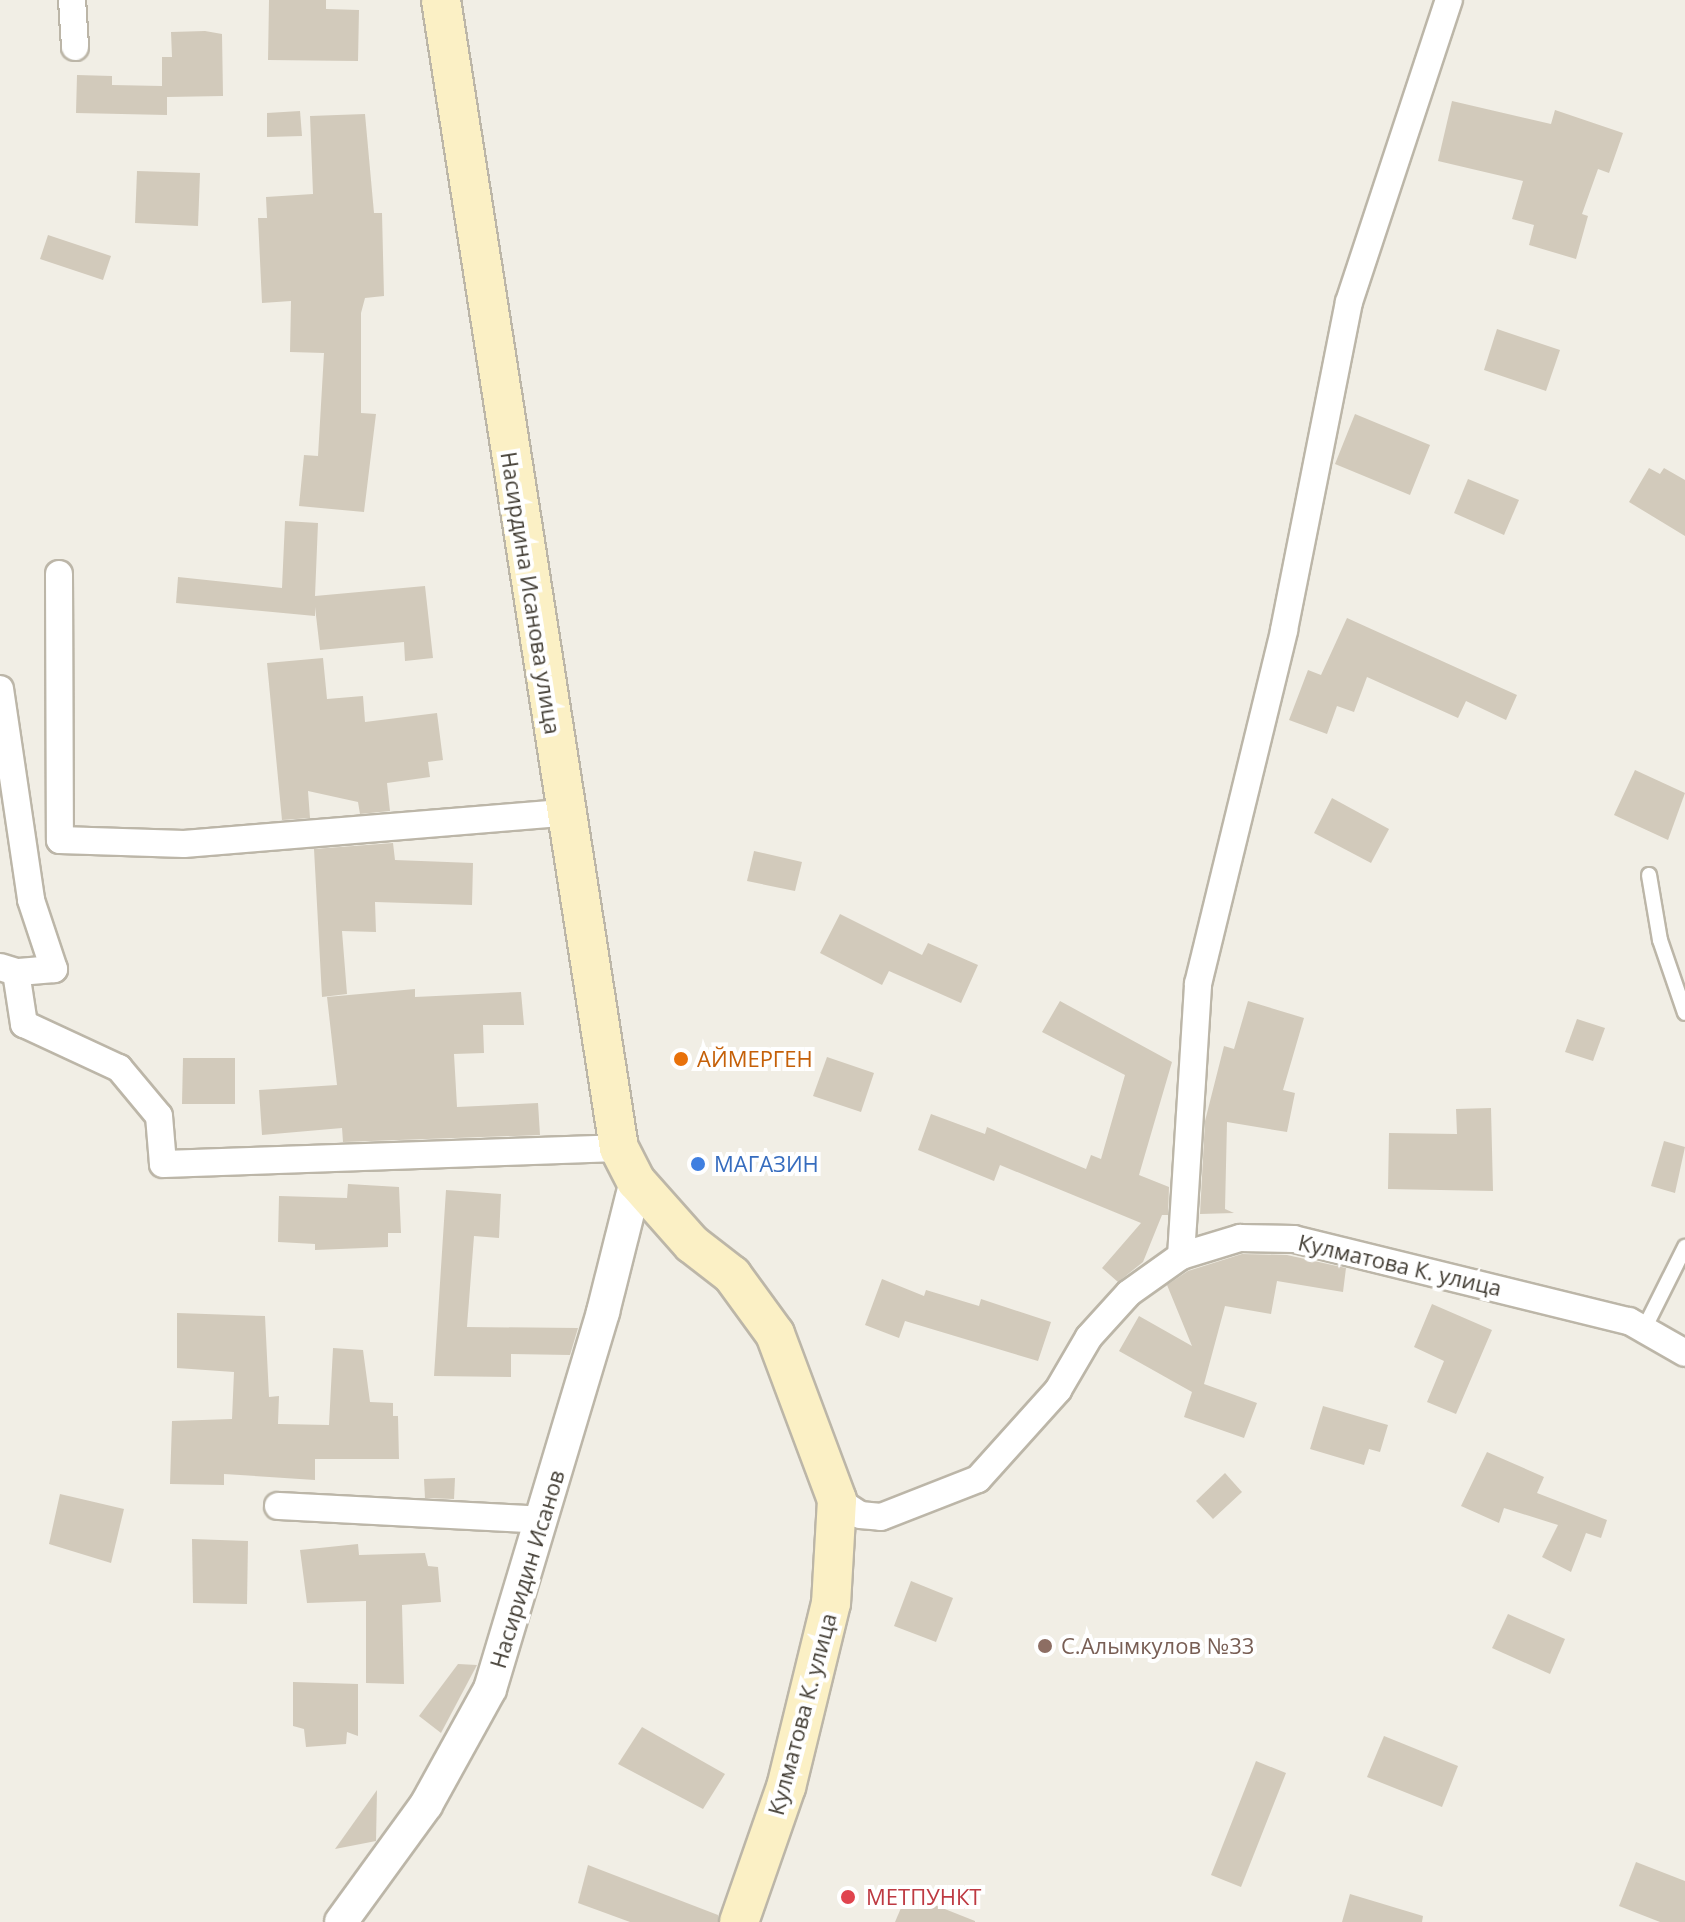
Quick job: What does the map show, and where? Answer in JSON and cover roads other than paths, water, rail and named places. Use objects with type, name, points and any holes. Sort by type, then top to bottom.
[{"type":"main road","name":"Насирдина Исанова улица","points":[[441,0],[565,813],[628,1164]]},
{"type":"main road","name":"Кулматова К. улица","points":[[628,1164],[692,1244],[732,1275],[775,1334],[837,1500],[831,1603],[786,1787],[739,1922]]},
{"type":"street","points":[[72,0],[75,47]]},
{"type":"street","points":[[1181,1256],[1198,984],[1284,630],[1349,302],[1449,0]]},
{"type":"street","points":[[59,574],[60,840],[184,844],[565,813]]},
{"type":"street","points":[[0,689],[31,900],[54,969],[8,969],[24,1024],[119,1068],[159,1116],[163,1164],[628,1164]]},
{"type":"street","name":"Насиридин Исанов","points":[[341,1922],[426,1805],[490,1689],[543,1520],[628,1164]]},
{"type":"street","name":"Кулматова К. улица","points":[[837,1500],[860,1515],[881,1517],[978,1479],[1058,1390],[1089,1337],[1129,1293],[1181,1256],[1240,1238],[1294,1239],[1615,1318],[1644,1329],[1685,1353]]},
{"type":"street","points":[[278,1506],[543,1520]]},
{"type":"lane","points":[[1649,875],[1660,940],[1685,1013]]},
{"type":"lane","points":[[1644,1329],[1685,1247]]},
{"type":"place","name":"АЙМЕРГЕН","points":[[681,1059]]},
{"type":"place","name":"МАГАЗИН","points":[[698,1164]]},
{"type":"place","name":"С.Алымкулов №33","points":[[1045,1646]]},
{"type":"place","name":"МЕТПУНКТ","points":[[848,1897]]}]
